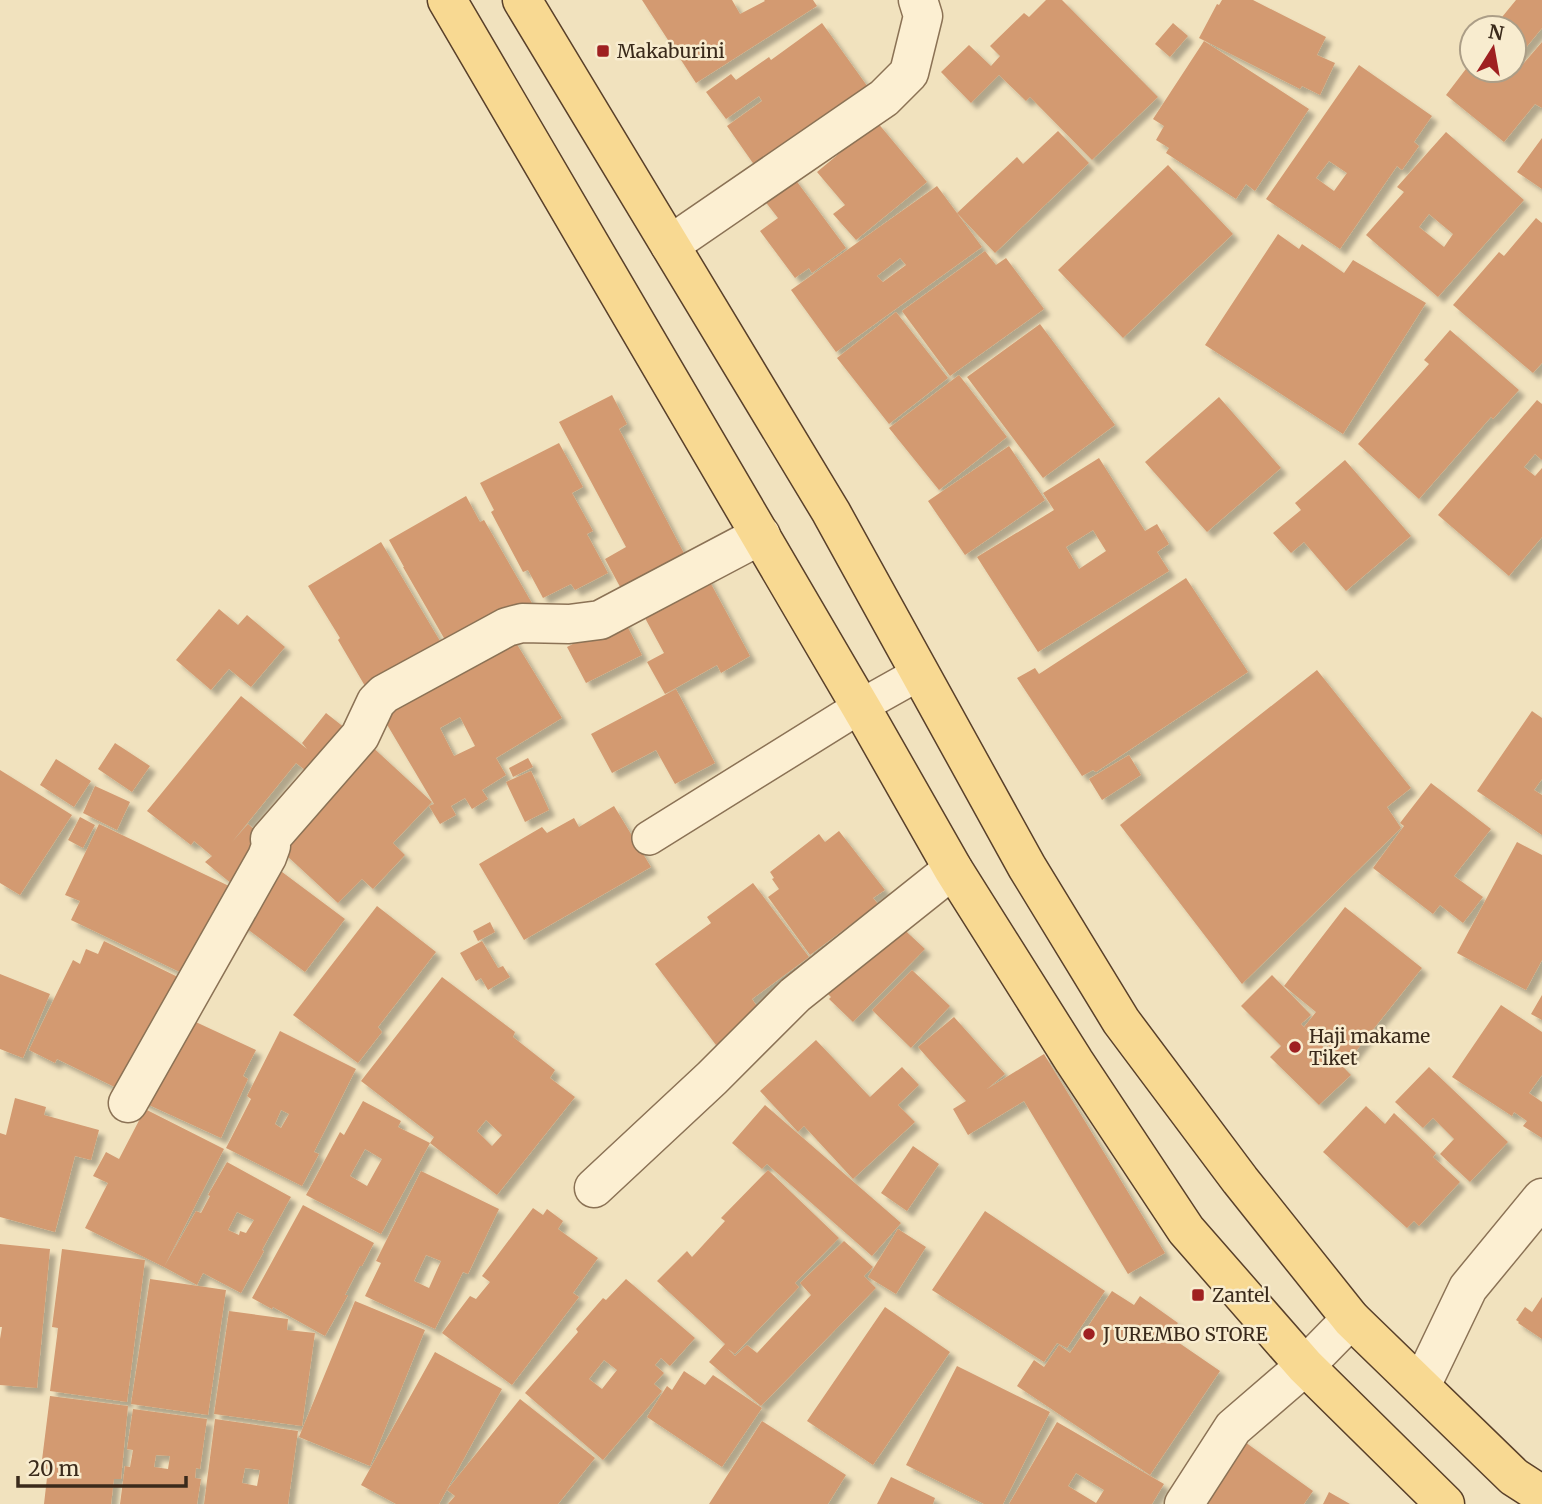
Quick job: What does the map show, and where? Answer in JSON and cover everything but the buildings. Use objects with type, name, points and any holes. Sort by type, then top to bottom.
[{"type":"main road","points":[[447,0],[861,706],[953,869],[1074,1061],[1186,1230],[1305,1366],[1445,1504]]},
{"type":"main road","points":[[522,0],[831,512],[1027,867],[1121,1021],[1240,1180],[1351,1320],[1514,1477],[1542,1494]]},
{"type":"street","points":[[670,245],[884,98],[909,73],[923,16],[918,0]]},
{"type":"street","points":[[128,1102],[267,858],[270,839],[360,736],[376,702],[384,694],[507,627],[522,623],[569,624],[600,620],[761,535]]},
{"type":"street","points":[[594,1188],[712,1078],[795,995],[953,869]]},
{"type":"street","points":[[1421,1386],[1468,1288],[1542,1198]]},
{"type":"street","points":[[1184,1504],[1233,1428],[1305,1366],[1351,1320]]},
{"type":"lane","points":[[649,838],[861,706],[920,673]]},
{"type":"place","name":"Makaburini","points":[[603,51]]},
{"type":"place","name":"Haji makame Tiket","points":[[1295,1047]]},
{"type":"place","name":"Zantel","points":[[1198,1295]]},
{"type":"place","name":"J UREMBO STORE","points":[[1089,1334]]}]
